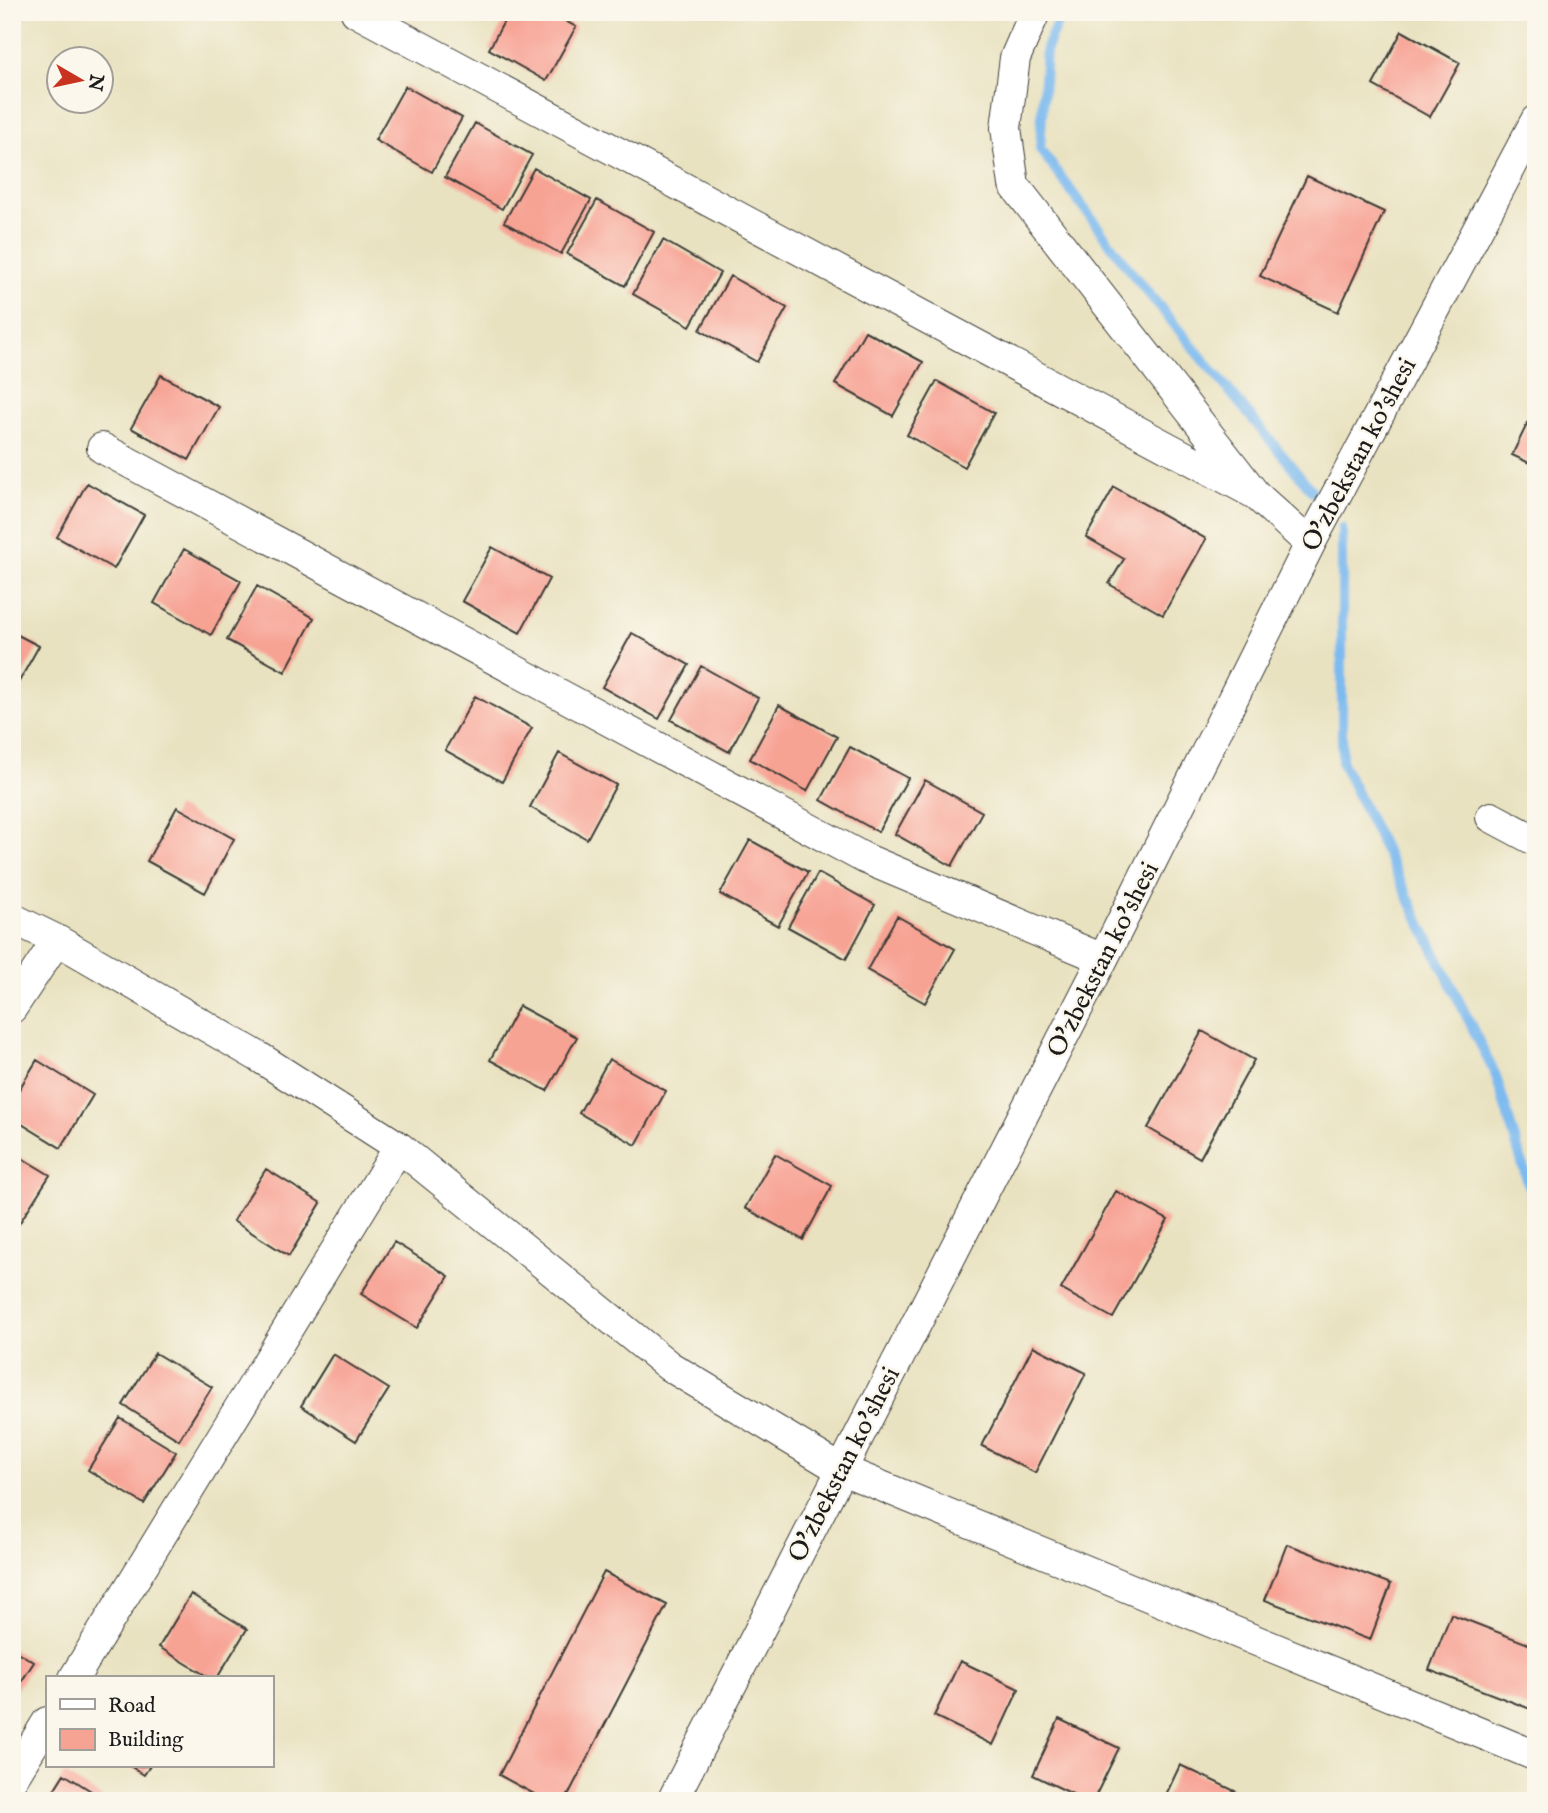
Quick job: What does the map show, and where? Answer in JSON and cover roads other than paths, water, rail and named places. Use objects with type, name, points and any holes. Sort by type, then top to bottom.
[{"type":"street","points":[[356,12],[1255,494]]},
{"type":"street","points":[[1035,12],[1015,58],[1006,128],[1014,185],[1255,494],[1310,544]]},
{"type":"street","name":"O'zbekstan ko'shesi","points":[[672,1801],[1103,959],[1310,544],[1536,120]]},
{"type":"street","points":[[102,448],[864,858],[1103,959]]},
{"type":"street","points":[[1491,817],[1536,841]]},
{"type":"street","points":[[12,918],[57,940],[259,1057],[399,1147],[669,1366],[840,1469],[1536,1756]]},
{"type":"street","points":[[12,1008],[57,940]]},
{"type":"street","points":[[75,1676],[399,1147]]},
{"type":"street","points":[[12,1779],[46,1724]]},
{"type":"waterway","points":[[1062,12],[1046,48],[1040,149],[1135,277],[1313,492]]},
{"type":"waterway","points":[[1342,528],[1342,763],[1496,1076],[1536,1210]]}]
